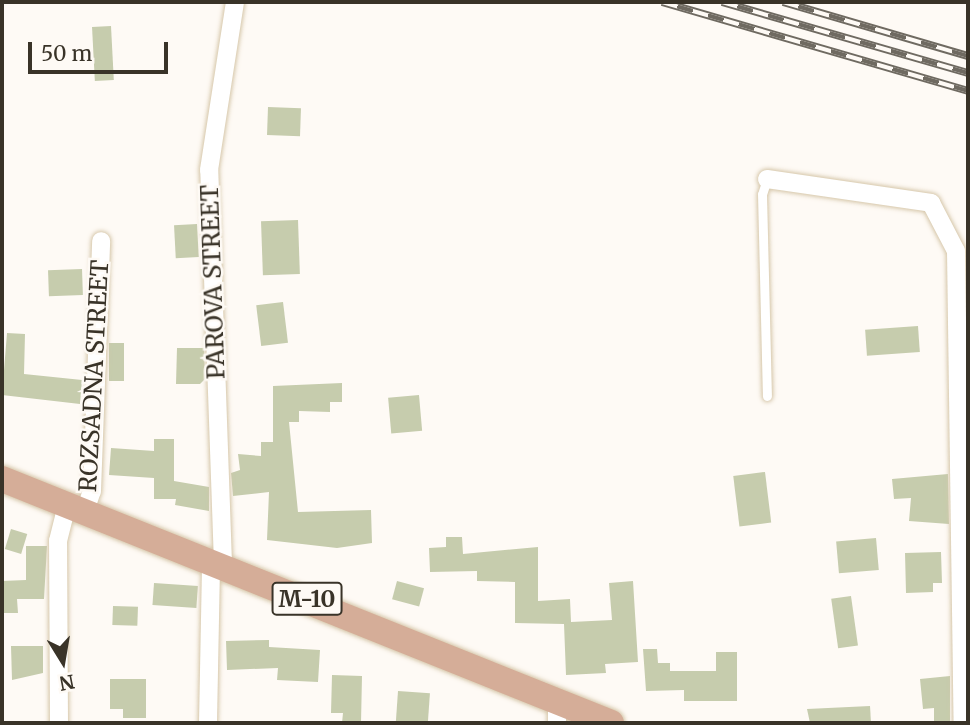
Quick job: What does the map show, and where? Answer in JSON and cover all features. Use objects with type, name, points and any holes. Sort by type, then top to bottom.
[{"type":"main road","name":"М-10","points":[[2,479],[217,562],[557,712],[611,723]]},
{"type":"street","name":"PAROVA STREET","points":[[208,723],[217,562],[209,170],[235,2]]},
{"type":"street","points":[[767,179],[931,204],[956,251],[963,723]]},
{"type":"street","name":"ROZSADNA STREET","points":[[59,723],[58,541],[76,508],[92,491],[102,242]]},
{"type":"lane","points":[[767,179],[762,194],[767,396]]},
{"type":"building","points":[[111,26],[114,80],[95,81],[92,27]]},
{"type":"building","points":[[268,107],[301,108],[300,136],[267,135]]},
{"type":"building","points":[[298,220],[300,274],[263,275],[261,221]]},
{"type":"building","points":[[197,224],[199,257],[176,258],[174,225]]},
{"type":"building","points":[[82,269],[83,295],[49,296],[48,270]]},
{"type":"building","points":[[283,302],[288,343],[261,346],[256,305]]},
{"type":"building","points":[[918,326],[920,352],[867,356],[865,330]]},
{"type":"building","points":[[7,333],[25,334],[24,374],[82,380],[80,404],[2,395]]},
{"type":"building","points":[[109,343],[124,343],[124,381],[109,381]]},
{"type":"building","points":[[177,348],[204,348],[205,379],[200,384],[176,384]]},
{"type":"building","points":[[342,383],[342,402],[330,402],[330,412],[299,411],[299,422],[289,422],[298,512],[371,510],[372,543],[337,548],[267,540],[269,492],[233,496],[231,473],[240,470],[238,454],[261,456],[261,442],[273,442],[273,386]]},
{"type":"building","points":[[419,395],[422,431],[391,434],[388,398]]},
{"type":"building","points":[[154,439],[174,439],[174,481],[209,487],[209,511],[175,505],[176,499],[154,499],[154,478],[109,475],[111,448],[154,451]]},
{"type":"building","points":[[765,472],[771,523],[739,527],[733,476]]},
{"type":"building","points":[[948,474],[949,524],[909,521],[911,498],[894,499],[892,479]]},
{"type":"building","points":[[11,529],[27,534],[21,554],[5,549]]},
{"type":"building","points":[[446,537],[462,537],[463,554],[538,547],[538,601],[570,599],[571,622],[612,620],[609,583],[633,581],[638,662],[605,664],[606,673],[566,675],[564,624],[515,623],[515,582],[477,581],[477,571],[430,572],[429,548],[446,547]]},
{"type":"building","points":[[876,538],[879,570],[839,573],[836,541]]},
{"type":"building","points":[[26,546],[47,546],[44,599],[17,599],[18,613],[2,613],[2,581],[26,580]]},
{"type":"building","points":[[941,552],[942,583],[933,583],[933,592],[906,593],[905,553]]},
{"type":"building","points":[[397,581],[424,588],[419,607],[392,599]]},
{"type":"building","points":[[154,583],[198,586],[196,608],[152,605]]},
{"type":"building","points":[[851,596],[858,646],[838,648],[831,599]]},
{"type":"building","points":[[113,606],[138,607],[137,626],[112,625]]},
{"type":"building","points":[[269,640],[269,647],[320,650],[318,682],[277,680],[278,668],[227,670],[226,641]]},
{"type":"building","points":[[11,646],[43,646],[43,673],[12,680]]},
{"type":"building","points":[[643,649],[657,649],[658,663],[670,663],[670,671],[716,671],[716,652],[737,652],[737,701],[684,701],[684,690],[646,691]]},
{"type":"building","points":[[332,675],[362,676],[361,723],[342,723],[343,713],[331,713]]},
{"type":"building","points":[[950,676],[950,723],[934,723],[934,708],[923,709],[920,679]]},
{"type":"building","points":[[110,679],[146,679],[146,718],[123,718],[123,709],[110,709]]},
{"type":"building","points":[[398,691],[430,693],[428,723],[396,723]]},
{"type":"building","points":[[870,706],[871,723],[810,723],[807,709]]},
{"type":"railway","points":[[662,2],[968,91]]},
{"type":"railway","points":[[722,2],[968,73]]},
{"type":"railway","points":[[783,2],[968,56]]}]
